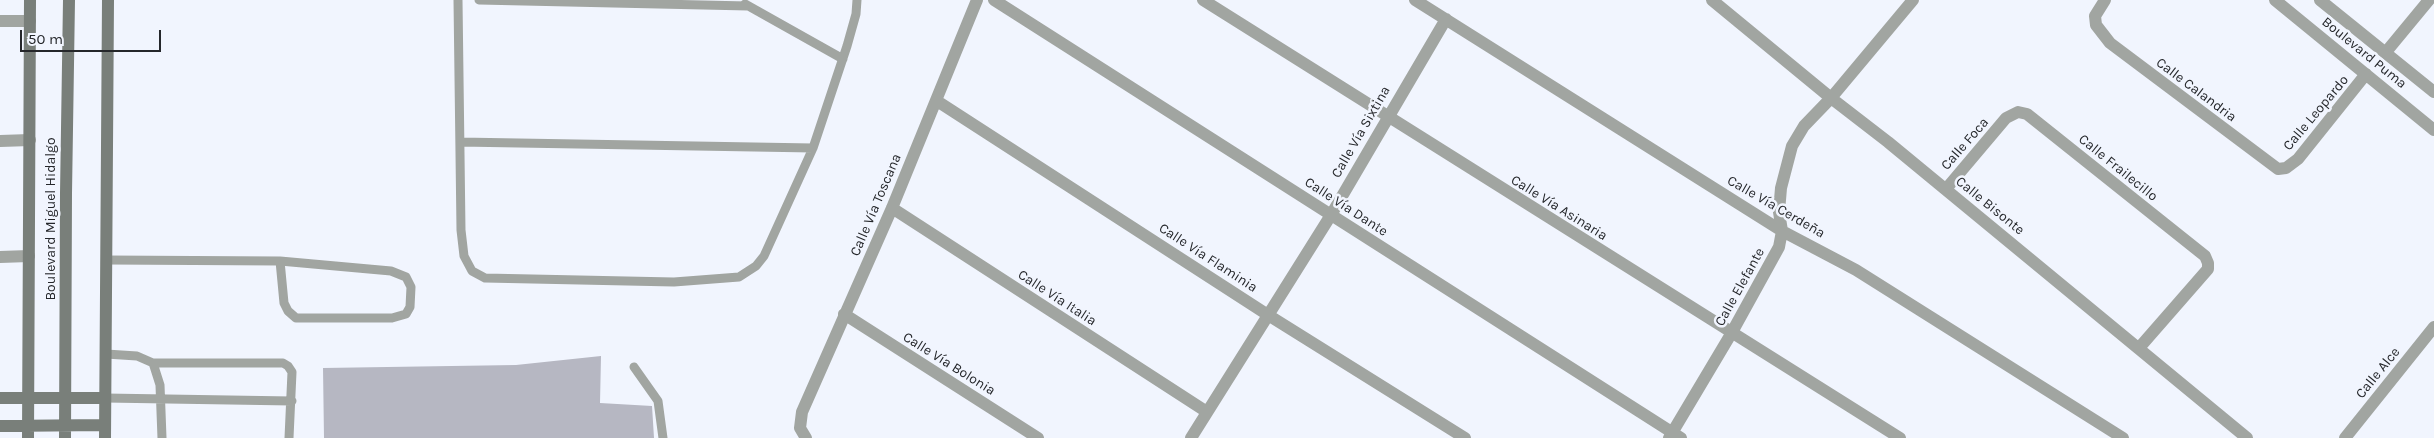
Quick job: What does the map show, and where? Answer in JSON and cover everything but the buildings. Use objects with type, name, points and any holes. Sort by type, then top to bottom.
[{"type":"main road","points":[[28,432],[30,0]]},
{"type":"main road","name":"Boulevard Miguel Hidalgo","points":[[65,432],[69,0]]},
{"type":"main road","points":[[0,426],[28,432],[105,432],[108,0]]},
{"type":"main road","points":[[0,398],[105,398]]},
{"type":"street","name":"Calle Vía Toscana","points":[[806,438],[800,428],[800,420],[844,314],[892,208],[977,0]]},
{"type":"street","name":"Calle Vía Dante","points":[[994,0],[1674,436]]},
{"type":"street","name":"Calle Vía Asinaria","points":[[1203,0],[1731,334],[1900,438]]},
{"type":"street","name":"Calle Vía Cerdeña","points":[[1415,0],[1782,231],[1856,270],[2123,438]]},
{"type":"street","name":"Calle Bisonte","points":[[1712,0],[1946,189],[2247,438]]},
{"type":"street","name":"Calle Elefante","points":[[1674,436],[1779,247],[1782,231],[1779,212],[1781,188],[1792,146],[1804,126],[1831,98],[1912,0]]},
{"type":"street","name":"Calle Calandria","points":[[2105,0],[2095,16],[2096,24],[2110,43],[2271,166],[2278,169],[2286,168]]},
{"type":"street","name":"Boulevard Puma","points":[[2275,0],[2434,130]]},
{"type":"street","name":"Boulevard Puma","points":[[2320,0],[2434,92]]},
{"type":"street","points":[[2386,52],[2429,0]]},
{"type":"street","name":"Calle Vía Sixtina","points":[[1191,438],[1331,215],[1446,19]]},
{"type":"street","points":[[0,21],[30,21]]},
{"type":"street","name":"Calle Leopardo","points":[[2286,168],[2298,158],[2366,74]]},
{"type":"street","name":"Calle Vía Flaminia","points":[[937,101],[1268,315],[1465,438]]},
{"type":"street","name":"Calle Frailecillo","points":[[2006,118],[2018,112],[2027,114],[2208,260],[2208,269],[2139,348]]},
{"type":"street","name":"Calle Foca","points":[[1946,189],[2006,118]]},
{"type":"street","points":[[0,141],[30,140]]},
{"type":"street","name":"Calle Vía Italia","points":[[892,208],[1207,412]]},
{"type":"street","points":[[0,257],[29,256]]},
{"type":"street","name":"Calle Vía Bolonia","points":[[844,314],[1038,438]]},
{"type":"street","name":"Calle Alce","points":[[2344,438],[2434,327]]},
{"type":"lane","points":[[458,0],[461,230],[464,256],[472,271],[486,278],[674,282],[739,277],[756,266],[764,256],[813,148],[843,59],[856,14],[857,0]]},
{"type":"lane","points":[[479,0],[748,6]]},
{"type":"lane","points":[[737,0],[843,59]]},
{"type":"lane","points":[[460,142],[813,148]]},
{"type":"lane","points":[[107,260],[280,261],[391,271],[406,277],[412,287],[410,307],[406,314],[392,318],[296,318],[288,311],[284,303],[280,261]]},
{"type":"lane","points":[[106,354],[137,356],[153,363],[283,363],[292,372],[290,438]]},
{"type":"lane","points":[[153,363],[158,374],[162,438]]},
{"type":"lane","points":[[634,367],[658,401],[663,438]]},
{"type":"lane","points":[[105,398],[292,401]]}]
